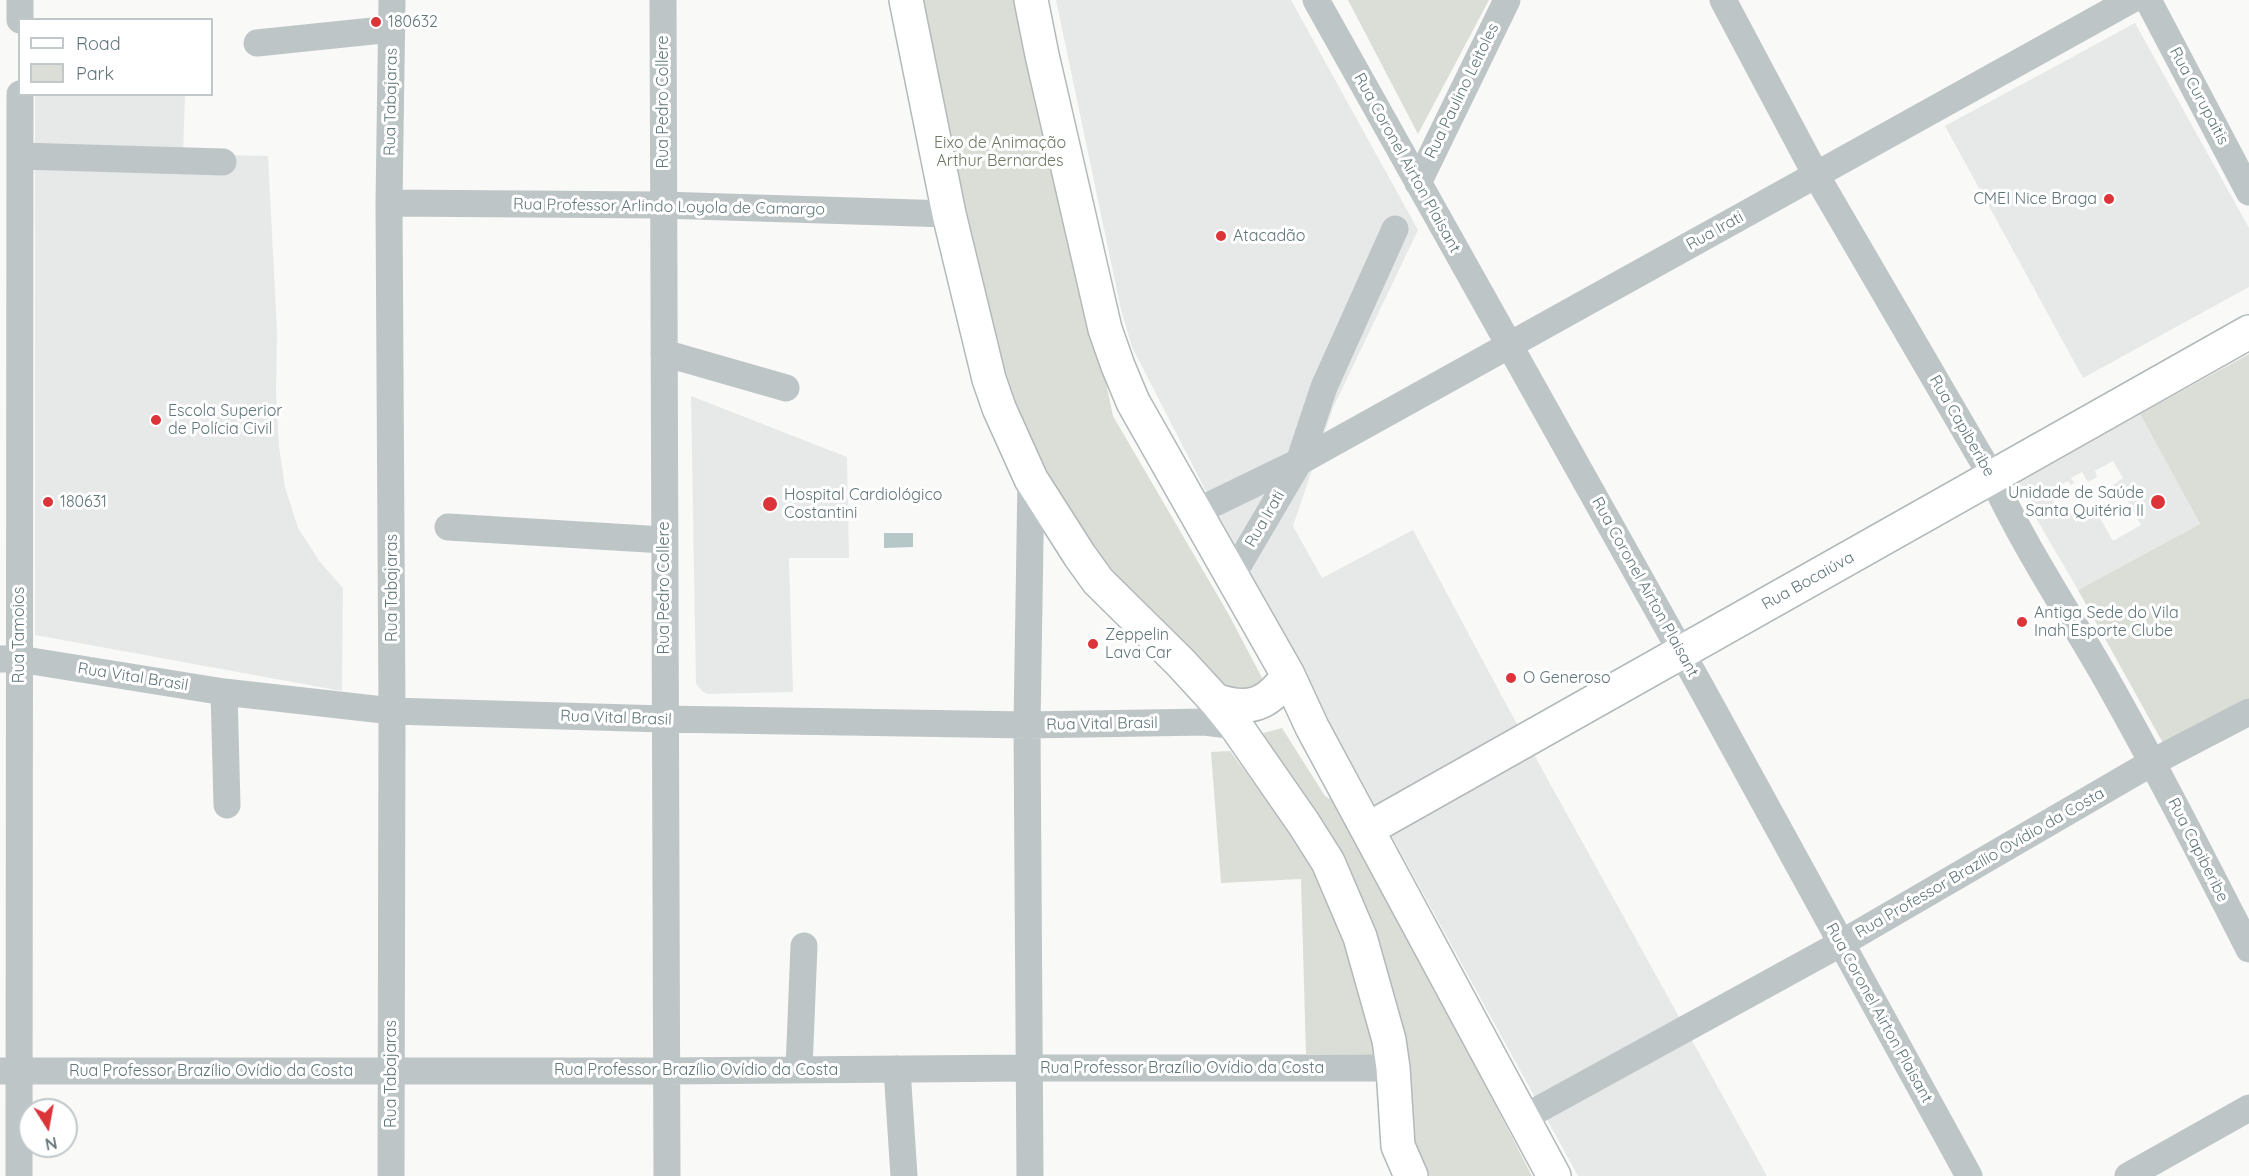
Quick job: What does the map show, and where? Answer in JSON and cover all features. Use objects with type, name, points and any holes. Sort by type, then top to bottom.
[{"type":"main road","points":[[906,0],[949,214],[989,379],[1031,479],[1098,581],[1180,662],[1236,726],[1328,862],[1360,937],[1389,1040],[1393,1068],[1397,1161],[1411,1176]]},
{"type":"main road","points":[[1031,0],[1106,329],[1133,402],[1288,675],[1312,727],[1554,1176]]},
{"type":"main road","name":"Rua Bocaiúva","points":[[1368,829],[2249,332]]},
{"type":"main road","points":[[1215,700],[1232,706],[1251,705],[1266,700],[1279,689],[1288,675]]},
{"type":"main road","points":[[1236,726],[1260,719],[1278,717],[1296,720],[1312,727]]},
{"type":"street","points":[[20,0],[20,18]]},
{"type":"street","name":"Rua Tabajaras","points":[[391,1176],[392,711],[389,203],[392,0]]},
{"type":"street","name":"Rua Pedro Collere","points":[[663,0],[667,1176]]},
{"type":"street","name":"Rua Coronel Airton Plaisant","points":[[1316,0],[1508,346],[1682,652],[1969,1176]]},
{"type":"street","name":"Rua Paulino Leitoles","points":[[1418,183],[1507,0]]},
{"type":"street","name":"Rua Capiberibe","points":[[1722,0],[1816,175],[1992,477],[2010,516],[2072,618],[2153,762],[2249,948]]},
{"type":"street","name":"Rua Irati","points":[[1196,512],[1299,462],[2131,0]]},
{"type":"street","name":"Rua Curupaitis","points":[[2148,0],[2249,192]]},
{"type":"street","points":[[256,44],[392,30]]},
{"type":"street","name":"Rua Tamoios","points":[[19,1176],[10,1071],[9,659],[10,212],[20,156],[20,96]]},
{"type":"street","points":[[20,156],[223,162]]},
{"type":"street","name":"Rua Professor Arlindo Loyola de Camargo","points":[[389,203],[662,205],[949,214]]},
{"type":"street","points":[[1299,462],[1324,387],[1395,229]]},
{"type":"street","points":[[664,353],[786,388]]},
{"type":"street","name":"Rua Irati","points":[[1232,576],[1299,462]]},
{"type":"street","points":[[1030,1176],[1027,725],[1031,479]]},
{"type":"street","points":[[448,527],[664,540]]},
{"type":"street","name":"Rua Vital Brasil","points":[[9,659],[224,692],[392,711],[664,719],[1027,725],[1205,722],[1236,726]]},
{"type":"street","points":[[224,692],[227,805]]},
{"type":"street","name":"Rua Professor Brazílio Ovídio da Costa","points":[[1523,1118],[1840,944],[2153,762],[2249,712]]},
{"type":"street","points":[[799,1069],[804,946]]},
{"type":"street","name":"Rua Professor Brazílio Ovídio da Costa","points":[[10,1071],[1393,1068]]},
{"type":"street","points":[[897,1069],[904,1176]]},
{"type":"street","points":[[2128,1176],[2249,1108]]},
{"type":"shaded area","points":[[1056,0],[1291,0],[1418,230],[1333,408],[1293,526],[1322,578],[1413,530],[1506,704],[1767,1176],[1578,1176],[1253,583],[1132,347],[1121,310]]},
{"type":"shaded area","name":"CMEI Nice Braga","points":[[2135,23],[2249,228],[2249,287],[2083,378],[1945,126]]},
{"type":"shaded area","name":"Escola Superior de Polícia Civil","points":[[35,96],[185,96],[183,154],[268,156],[277,331],[276,393],[279,447],[285,487],[298,528],[320,562],[343,588],[342,691],[35,635]]},
{"type":"shaded area","name":"Hospital Cardiológico Costantini","points":[[691,396],[847,457],[849,558],[789,558],[793,692],[708,694],[696,684]]},
{"type":"shaded area","name":"Unidade de Saúde Santa Quitéria II","points":[[2140,414],[2200,524],[2078,590],[2015,482]],"holes":[[[2113,461],[2123,478],[2113,485],[2120,498],[2125,496],[2141,525],[2113,541],[2096,511],[2076,522],[2070,512],[2076,508],[2074,505],[2060,513],[2048,492],[2068,481],[2071,485],[2074,483],[2071,478],[2082,472],[2088,482],[2097,477],[2095,471]]]},
{"type":"shaded area","points":[[884,533],[913,533],[913,547],[884,548]]},
{"type":"green space","name":"Eixo de Animação Arthur Bernardes","points":[[913,0],[1025,0],[1113,416],[1229,615],[1270,693],[1229,700],[1062,514],[1015,413],[952,194]]},
{"type":"green space","points":[[1348,0],[1489,0],[1418,134]]},
{"type":"green space","points":[[2249,354],[2249,699],[2164,745],[2078,590],[2200,524],[2140,414]]},
{"type":"green space","points":[[1282,728],[1325,796],[1340,804],[1532,1176],[1426,1176],[1407,1140],[1398,1041],[1256,735]]},
{"type":"green space","points":[[1230,751],[1298,842],[1336,915],[1380,1055],[1306,1054],[1301,879],[1221,883],[1211,752]]},
{"type":"place","name":"180632","points":[[376,22]]},
{"type":"place","name":"CMEI Nice Braga","points":[[2109,199]]},
{"type":"place","name":"Atacadão","points":[[1221,236]]},
{"type":"place","name":"Escola Superior de Polícia Civil","points":[[156,420]]},
{"type":"place","name":"180631","points":[[48,502]]},
{"type":"place","name":"Unidade de Saúde Santa Quitéria II","points":[[2158,502]]},
{"type":"place","name":"Hospital Cardiológico Costantini","points":[[770,504]]},
{"type":"place","name":"Antiga Sede do Vila Inah Esporte Clube","points":[[2022,622]]},
{"type":"place","name":"Zeppelin Lava Car","points":[[1093,644]]},
{"type":"place","name":"O Generoso","points":[[1511,678]]}]
